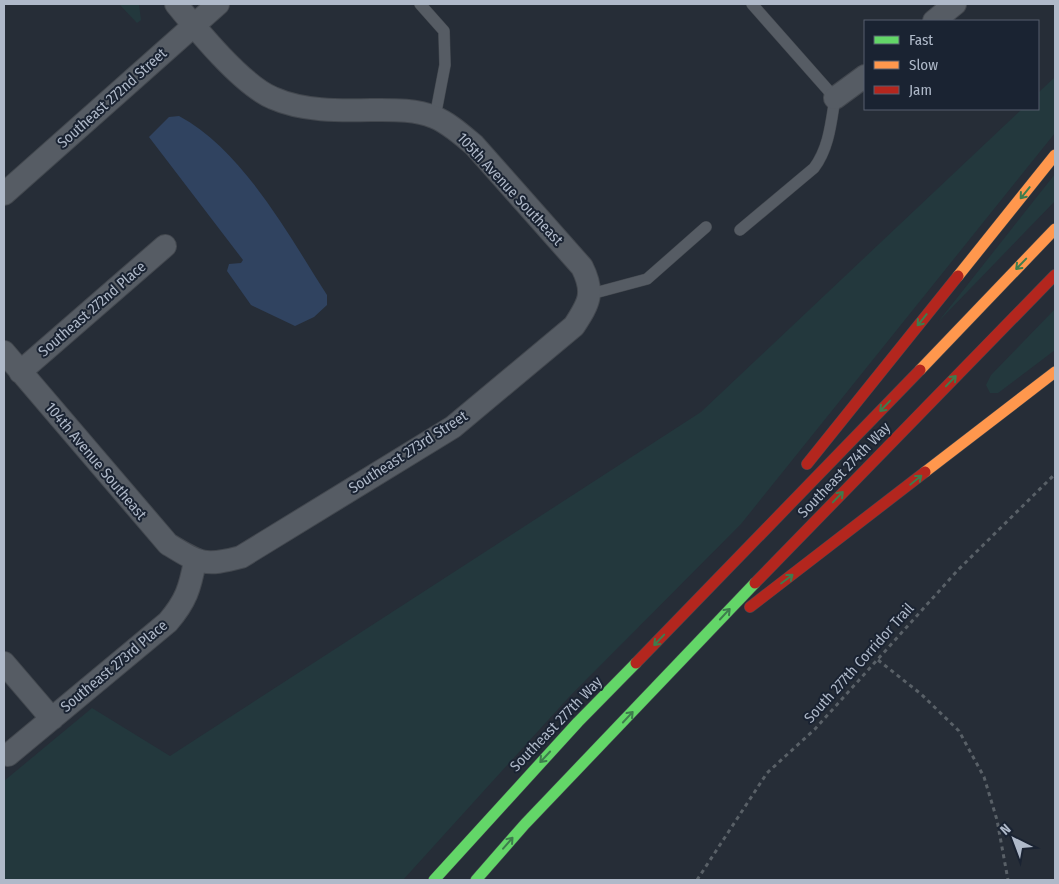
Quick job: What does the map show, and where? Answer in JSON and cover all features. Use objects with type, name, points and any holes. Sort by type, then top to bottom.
[{"type":"main road","points":[[800,472],[1055,156]]},
{"type":"main road","name":"Southeast 274th Way","points":[[705,593],[1055,229]]},
{"type":"main road","name":"Southeast 274th Way","points":[[655,688],[1055,275]]},
{"type":"main road","points":[[476,880],[524,824],[655,688],[750,607],[1055,372]]},
{"type":"main road","points":[[705,593],[782,495]]},
{"type":"main road","name":"Southeast 277th Way","points":[[434,880],[572,728],[705,593]]},
{"type":"street","name":"105th Avenue Southeast","points":[[176,4],[194,26],[246,79],[271,98],[292,105],[350,111],[407,110],[435,117],[455,129],[474,145],[582,267],[588,280],[591,294]]},
{"type":"street","name":"Southeast 272nd Street","points":[[4,194],[218,4]]},
{"type":"street","points":[[935,20],[955,4]]},
{"type":"street","points":[[835,98],[864,77]]},
{"type":"street","name":"Southeast 272nd Place","points":[[20,372],[165,246]]},
{"type":"street","name":"Southeast 273rd Street","points":[[195,561],[206,563],[222,562],[241,557],[453,427],[574,326],[591,294]]},
{"type":"street","name":"104th Avenue Southeast","points":[[4,352],[168,544],[195,561]]},
{"type":"street","name":"Southeast 273rd Place","points":[[8,755],[168,622],[182,606],[186,597],[195,561]]},
{"type":"street","points":[[4,663],[52,719]]},
{"type":"lane","points":[[420,4],[444,31],[445,64],[435,117]]},
{"type":"lane","points":[[740,230],[814,168],[821,159],[826,148],[835,98],[752,4]]},
{"type":"lane","points":[[591,294],[647,279],[706,227]]},
{"type":"path","name":"South 277th Corridor Trail","points":[[697,880],[767,773],[815,728],[958,570],[1055,474]]},
{"type":"path","points":[[878,660],[921,694],[959,732],[984,776],[997,820],[1008,880]]},
{"type":"green space","points":[[119,4],[139,4],[141,20],[137,23]]},
{"type":"green space","points":[[1055,77],[1055,133],[741,524],[569,697],[403,880],[4,880],[4,781],[92,708],[170,756],[701,412],[1021,110],[1039,110],[1039,92]]},
{"type":"green space","points":[[1055,174],[1055,201],[938,322]]},
{"type":"green space","points":[[1055,309],[1055,350],[998,393],[990,393],[986,385],[991,375]]},
{"type":"water","points":[[179,116],[202,131],[224,150],[263,196],[280,221],[327,295],[327,305],[314,317],[295,326],[251,305],[227,271],[229,264],[241,263],[243,260],[149,137],[169,117]]},
{"type":"traffic: fast","points":[[476,880],[525,824],[755,583]]},
{"type":"traffic: fast","points":[[434,880],[578,722],[636,663]]},
{"type":"traffic: slow","points":[[958,276],[1055,155]]},
{"type":"traffic: slow","points":[[920,370],[1055,229]]},
{"type":"traffic: slow","points":[[925,472],[1055,372]]},
{"type":"traffic: jam","points":[[755,583],[1055,275]]},
{"type":"traffic: jam","points":[[807,464],[958,276]]},
{"type":"traffic: jam","points":[[636,663],[920,370]]},
{"type":"traffic: jam","points":[[750,607],[925,472]]}]
